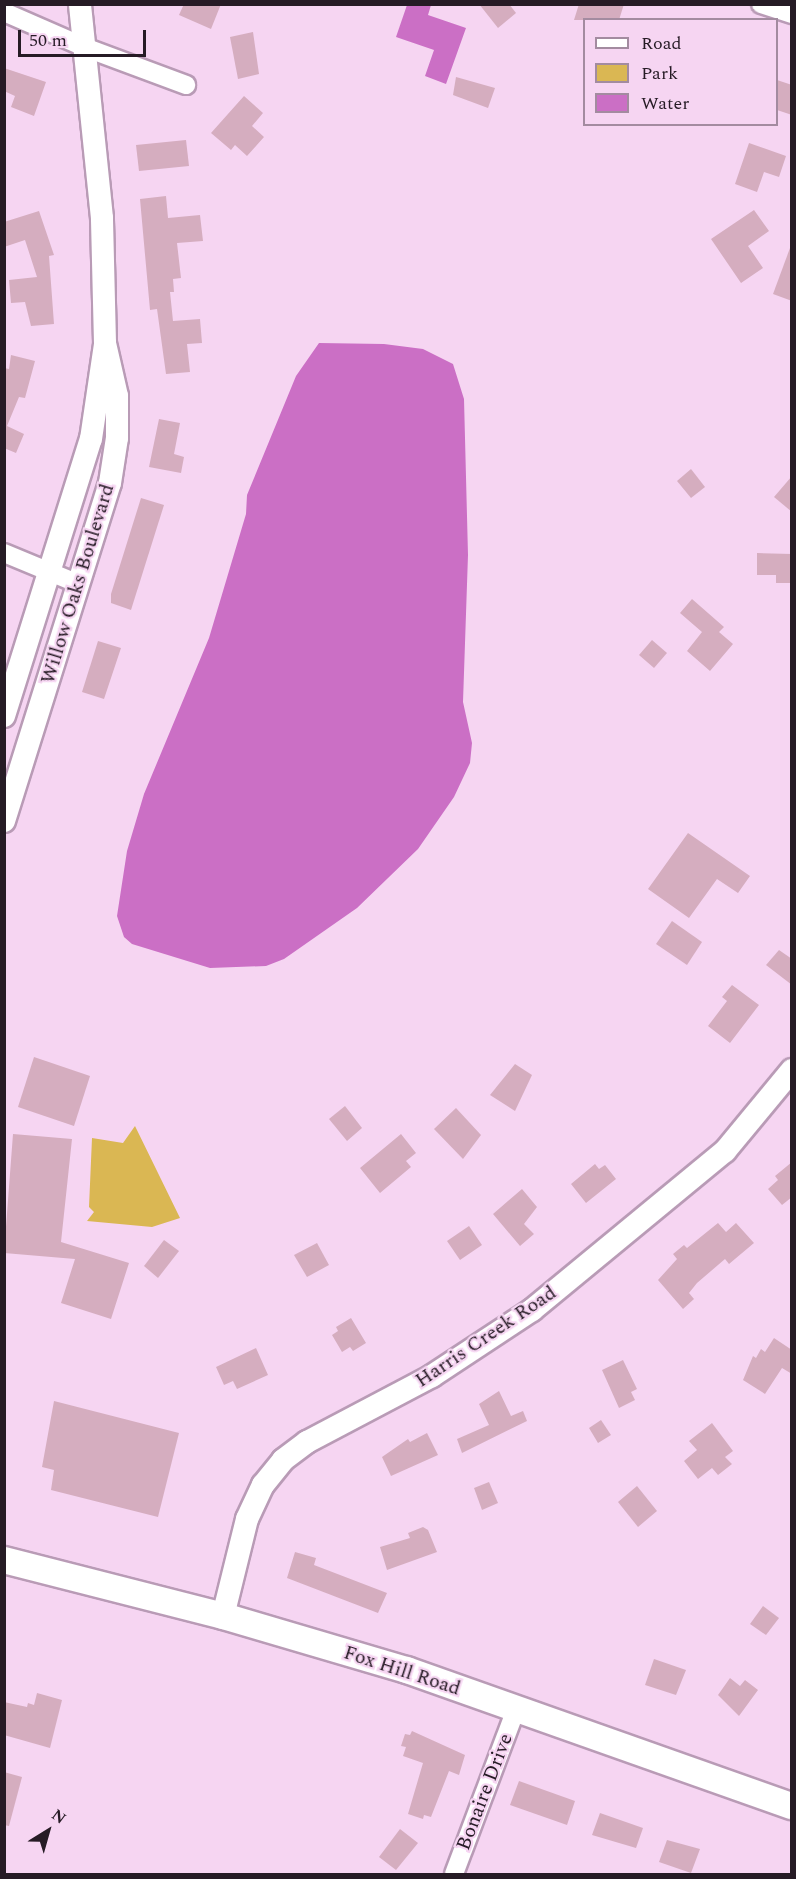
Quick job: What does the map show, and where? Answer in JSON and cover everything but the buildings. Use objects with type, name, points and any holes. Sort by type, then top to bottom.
[{"type":"main road","name":"Fox Hill Road","points":[[4,1560],[223,1616],[406,1670],[792,1806]]},
{"type":"street","name":"Willow Oaks Boulevard","points":[[4,821],[110,483],[117,438],[117,396],[105,343],[102,218],[80,4]]},
{"type":"street","points":[[760,4],[792,14]]},
{"type":"street","points":[[4,12],[84,47],[186,85]]},
{"type":"street","name":"Willow Oaks Boulevard","points":[[4,716],[91,439],[100,356],[105,343]]},
{"type":"street","points":[[4,553],[79,584]]},
{"type":"street","name":"Harris Creek Road","points":[[223,1616],[247,1520],[263,1485],[282,1460],[308,1442],[432,1376],[532,1310],[715,1161],[792,1070]]},
{"type":"street","name":"Bonaire Drive","points":[[454,1875],[516,1709]]},
{"type":"green space","points":[[135,1126],[180,1218],[152,1227],[87,1221],[94,1212],[89,1207],[92,1138],[123,1143]]},
{"type":"water","points":[[407,5],[431,5],[428,15],[466,28],[446,84],[425,76],[434,50],[396,37]]},
{"type":"water","points":[[319,343],[384,344],[423,349],[453,364],[464,399],[468,555],[463,702],[472,743],[470,763],[454,797],[418,849],[357,908],[284,959],[266,966],[210,968],[132,944],[124,937],[117,916],[127,851],[144,794],[209,638],[246,514],[247,495],[296,376]]}]
